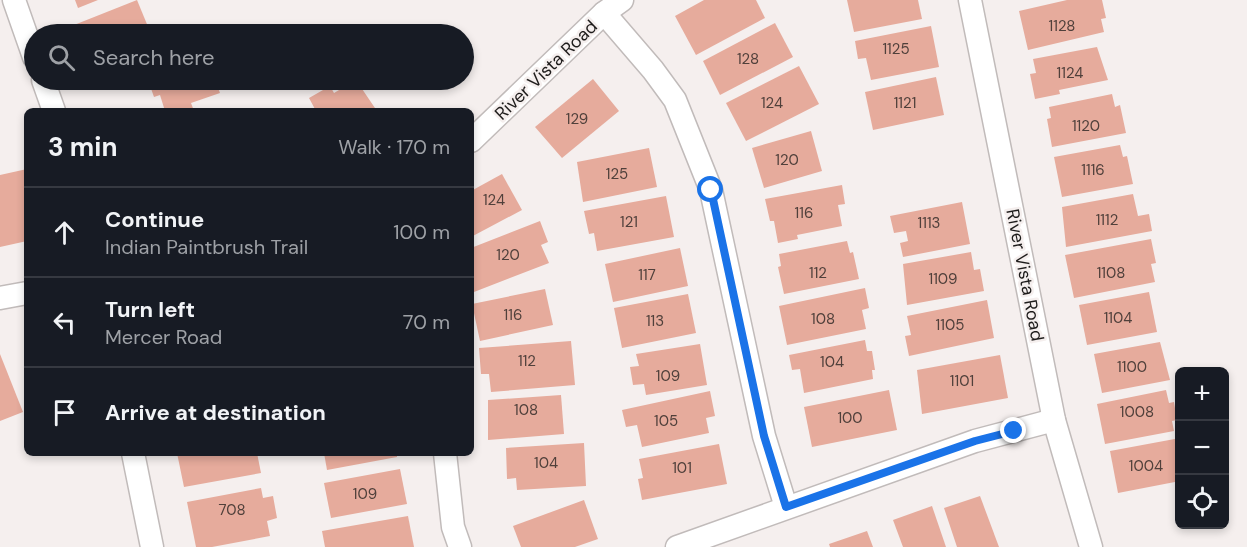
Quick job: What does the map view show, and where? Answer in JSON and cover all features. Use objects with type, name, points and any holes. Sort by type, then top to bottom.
[{"type":"street","points":[[14,0],[24,28]]},
{"type":"street","name":"River Vista Road","points":[[474,138],[604,13],[622,0]]},
{"type":"street","name":"River Vista Road","points":[[970,0],[1053,420],[1091,547]]},
{"type":"street","points":[[604,13],[653,70],[675,100],[711,190],[764,436],[786,507]]},
{"type":"street","points":[[47,90],[53,108]]},
{"type":"street","points":[[0,298],[24,294]]},
{"type":"street","points":[[677,547],[975,441],[1053,420]]},
{"type":"street","points":[[134,456],[152,547]]},
{"type":"street","points":[[445,456],[453,527],[460,547]]},
{"type":"building","points":[[75,0],[98,0],[78,8]]},
{"type":"building","points":[[137,0],[147,24],[77,24]]},
{"type":"building","points":[[704,0],[756,0],[765,18],[696,55],[675,16]]},
{"type":"building","points":[[847,0],[918,0],[922,19],[854,32]]},
{"type":"building","points":[[1067,0],[1102,0],[1106,18],[1101,19],[1104,32],[1028,50],[1019,11]]},
{"type":"building","points":[[775,23],[793,57],[720,95],[703,61]]},
{"type":"building","points":[[931,26],[939,67],[871,80],[866,58],[858,59],[855,41]]},
{"type":"building","points":[[1097,47],[1108,80],[1059,90],[1060,94],[1035,99],[1030,74],[1036,73],[1033,59]]},
{"type":"building","points":[[799,66],[819,104],[746,141],[726,103]]},
{"type":"building","points":[[936,77],[944,115],[873,130],[865,92]]},
{"type":"building","points":[[593,79],[619,111],[562,158],[535,127]]},
{"type":"building","points":[[152,90],[219,90],[220,93],[191,103],[193,108],[164,108],[160,95],[154,97]]},
{"type":"building","points":[[323,90],[332,90],[334,93],[339,90],[363,90],[375,108],[314,108],[309,98]]},
{"type":"building","points":[[1112,94],[1115,107],[1120,105],[1126,133],[1052,147],[1047,119],[1051,118],[1049,107]]},
{"type":"building","points":[[811,131],[822,171],[764,188],[752,148]]},
{"type":"building","points":[[1120,145],[1123,157],[1127,156],[1133,184],[1062,197],[1054,157]]},
{"type":"building","points":[[649,148],[657,187],[583,202],[577,162]]},
{"type":"building","points":[[24,170],[24,242],[0,247],[0,175]]},
{"type":"building","points":[[502,174],[522,210],[474,235],[474,189]]},
{"type":"building","points":[[842,185],[845,204],[838,205],[842,226],[797,235],[798,239],[778,243],[774,221],[770,221],[765,199]]},
{"type":"building","points":[[1133,194],[1138,216],[1149,214],[1152,231],[1066,247],[1062,207]]},
{"type":"building","points":[[666,196],[674,237],[597,251],[594,233],[589,234],[584,211]]},
{"type":"building","points":[[962,202],[970,244],[903,257],[900,243],[908,241],[906,231],[894,233],[890,216]]},
{"type":"building","points":[[540,221],[548,242],[541,245],[549,263],[474,292],[474,247]]},
{"type":"building","points":[[1151,239],[1156,263],[1151,264],[1155,282],[1074,298],[1065,255]]},
{"type":"building","points":[[847,241],[850,253],[853,252],[859,279],[784,294],[778,267],[781,266],[779,254]]},
{"type":"building","points":[[680,248],[688,286],[613,302],[605,264]]},
{"type":"building","points":[[971,252],[974,270],[980,269],[984,291],[907,305],[903,264]]},
{"type":"building","points":[[865,288],[869,308],[862,310],[866,329],[787,345],[779,306]]},
{"type":"building","points":[[545,289],[553,325],[480,341],[474,304]]},
{"type":"building","points":[[1149,292],[1157,332],[1087,345],[1079,305]]},
{"type":"building","points":[[688,294],[696,333],[622,348],[614,308]]},
{"type":"building","points":[[987,300],[994,338],[909,356],[905,336],[911,335],[907,316]]},
{"type":"building","points":[[865,340],[867,351],[872,351],[875,370],[872,370],[873,379],[804,393],[800,369],[792,370],[789,355]]},
{"type":"building","points":[[571,341],[575,385],[491,392],[489,374],[481,374],[479,348]]},
{"type":"building","points":[[1160,342],[1170,380],[1102,393],[1094,354]]},
{"type":"building","points":[[700,344],[707,385],[646,395],[644,384],[633,385],[630,367],[639,366],[636,354]]},
{"type":"building","points":[[0,354],[23,412],[0,421]]},
{"type":"building","points":[[1000,355],[1008,398],[922,414],[917,370]]},
{"type":"building","points":[[889,390],[897,430],[812,447],[804,407]]},
{"type":"building","points":[[1166,390],[1169,403],[1174,402],[1175,420],[1172,421],[1174,431],[1105,444],[1097,404]]},
{"type":"building","points":[[710,391],[715,416],[706,418],[709,433],[642,447],[637,425],[626,427],[622,410]]},
{"type":"building","points":[[561,395],[564,434],[488,440],[488,400]]},
{"type":"building","points":[[1175,439],[1175,482],[1118,493],[1110,451]]},
{"type":"building","points":[[584,443],[586,486],[517,490],[516,478],[507,479],[506,448]]},
{"type":"building","points":[[719,444],[727,484],[642,500],[638,479],[643,478],[639,459]]},
{"type":"building","points":[[178,456],[258,456],[261,473],[184,487]]},
{"type":"building","points":[[325,456],[397,456],[397,457],[327,470]]},
{"type":"building","points":[[400,469],[407,504],[331,518],[324,483]]},
{"type":"building","points":[[261,488],[263,498],[273,496],[277,518],[267,521],[270,536],[212,547],[196,547],[187,502]]},
{"type":"building","points":[[980,496],[999,547],[957,547],[944,508]]},
{"type":"building","points":[[584,500],[598,539],[575,547],[521,547],[513,526]]},
{"type":"building","points":[[932,506],[946,547],[903,547],[893,520]]},
{"type":"building","points":[[408,516],[414,547],[325,547],[322,531]]},
{"type":"building","points":[[867,531],[873,547],[830,547],[829,544]]},
{"type":"route","points":[[711,190],[764,436],[786,507],[975,441],[1014,431]]}]
